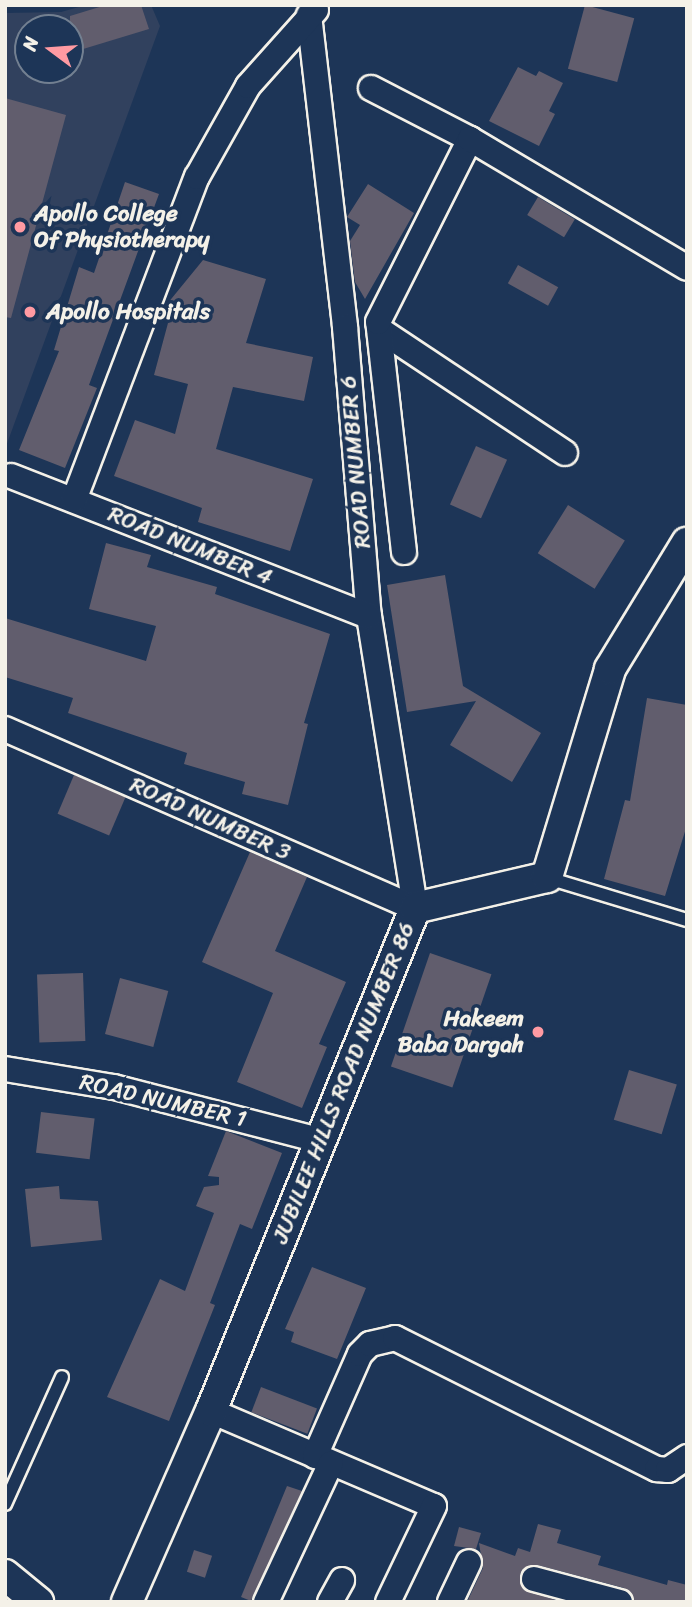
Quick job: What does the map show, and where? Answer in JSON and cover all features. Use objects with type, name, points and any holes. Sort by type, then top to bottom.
[{"type":"street","points":[[74,500],[197,177],[247,86],[316,10]]},
{"type":"street","name":"ROAD NUMBER 6","points":[[316,10],[369,616],[415,908]]},
{"type":"street","points":[[371,88],[470,139],[687,268]]},
{"type":"street","points":[[404,552],[380,312],[470,139]]},
{"type":"street","points":[[380,330],[565,453]]},
{"type":"street","name":"ROAD NUMBER 4","points":[[11,476],[369,616]]},
{"type":"street","points":[[547,877],[610,669],[687,543]]},
{"type":"street","name":"ROAD NUMBER 3","points":[[5,729],[415,908]]},
{"type":"street","name":"JUBILEE HILLS ROAD NUMBER 86","points":[[127,1602],[211,1411],[415,908],[547,877]]},
{"type":"street","name":"ROAD NUMBER 1","points":[[5,1069],[114,1087],[319,1140]]},
{"type":"street","points":[[266,1602],[323,1459],[360,1354],[370,1344],[395,1338],[657,1469],[668,1470],[687,1457]]},
{"type":"street","points":[[211,1411],[434,1506],[388,1602]]},
{"type":"street","points":[[450,1602],[469,1562]]},
{"type":"street","points":[[5,1575],[38,1602]]},
{"type":"street","points":[[534,1579],[620,1602]]},
{"type":"street","points":[[330,1602],[342,1580]]},
{"type":"lane","points":[[547,877],[687,920]]},
{"type":"lane","points":[[5,1504],[62,1377]]},
{"type":"shaded area","name":"Apollo Hospitals","points":[[86,5],[151,5],[160,26],[5,449],[5,13],[61,12]]},
{"type":"building","points":[[106,5],[141,5],[149,29],[84,49],[84,14],[77,14]]},
{"type":"building","points":[[585,5],[634,18],[617,82],[568,69]]},
{"type":"building","points":[[518,67],[536,76],[539,71],[563,83],[549,111],[555,114],[539,146],[489,121]]},
{"type":"building","name":"Apollo College Of Physiotherapy","points":[[5,98],[66,115],[11,318],[5,317]]},
{"type":"building","points":[[125,182],[159,194],[89,385],[97,388],[65,468],[19,450],[59,351],[54,350],[79,267],[94,273]]},
{"type":"building","points":[[368,184],[414,213],[365,299],[355,282],[350,241],[360,225],[347,217]]},
{"type":"building","points":[[538,197],[575,219],[564,237],[527,215]]},
{"type":"building","points":[[203,260],[266,279],[246,343],[313,357],[304,401],[233,387],[216,449],[313,479],[290,551],[198,522],[202,508],[114,476],[135,420],[175,434],[188,384],[154,375],[168,323],[163,309]]},
{"type":"building","points":[[518,265],[558,287],[548,306],[508,283]]},
{"type":"building","points":[[476,446],[507,460],[481,518],[450,504]]},
{"type":"building","points":[[568,505],[625,541],[595,589],[538,553]]},
{"type":"building","points":[[106,543],[151,555],[147,567],[217,587],[215,594],[330,634],[304,723],[308,724],[288,805],[242,794],[245,782],[184,764],[187,753],[68,713],[73,698],[5,677],[5,618],[146,661],[156,626],[89,609]]},
{"type":"building","points":[[445,575],[463,686],[541,733],[512,782],[450,745],[476,701],[407,712],[387,585]]},
{"type":"building","points":[[647,698],[687,705],[687,825],[665,896],[604,879],[625,800],[630,801]]},
{"type":"building","points":[[74,775],[126,797],[109,836],[58,814]]},
{"type":"building","points":[[250,852],[307,877],[275,951],[346,982],[319,1044],[327,1047],[302,1108],[237,1082],[273,993],[202,962]]},
{"type":"building","points":[[430,953],[491,974],[452,1088],[391,1066]]},
{"type":"building","points":[[83,973],[85,1041],[39,1043],[37,975]]},
{"type":"building","points":[[120,978],[168,991],[153,1047],[105,1034]]},
{"type":"building","points":[[629,1070],[677,1085],[662,1134],[614,1120]]},
{"type":"building","points":[[41,1112],[95,1119],[90,1159],[36,1153]]},
{"type":"building","points":[[226,1131],[282,1153],[252,1229],[240,1224],[210,1303],[215,1305],[169,1421],[107,1397],[160,1279],[185,1291],[214,1213],[196,1206],[204,1187],[219,1185],[219,1177],[208,1176]]},
{"type":"building","points":[[59,1186],[60,1199],[98,1201],[102,1240],[31,1247],[25,1189]]},
{"type":"building","points":[[312,1267],[366,1288],[337,1359],[291,1342],[294,1332],[285,1329]]},
{"type":"building","points":[[261,1387],[317,1409],[307,1434],[251,1412]]},
{"type":"building","points":[[287,1486],[302,1491],[251,1601],[241,1597]]},
{"type":"building","points":[[538,1524],[561,1530],[557,1543],[601,1556],[598,1565],[667,1585],[668,1580],[687,1585],[687,1602],[634,1602],[624,1588],[537,1565],[524,1568],[520,1575],[523,1589],[561,1602],[467,1602],[483,1568],[479,1543],[515,1556],[518,1548],[530,1552]]},
{"type":"building","points":[[459,1527],[481,1533],[476,1549],[454,1546]]},
{"type":"building","points":[[194,1550],[212,1556],[205,1578],[187,1572]]},
{"type":"place","name":"Apollo College Of Physiotherapy","points":[[20,227]]},
{"type":"place","name":"Apollo Hospitals","points":[[30,312]]},
{"type":"place","name":"Hakeem Baba Dargah","points":[[538,1032]]}]
